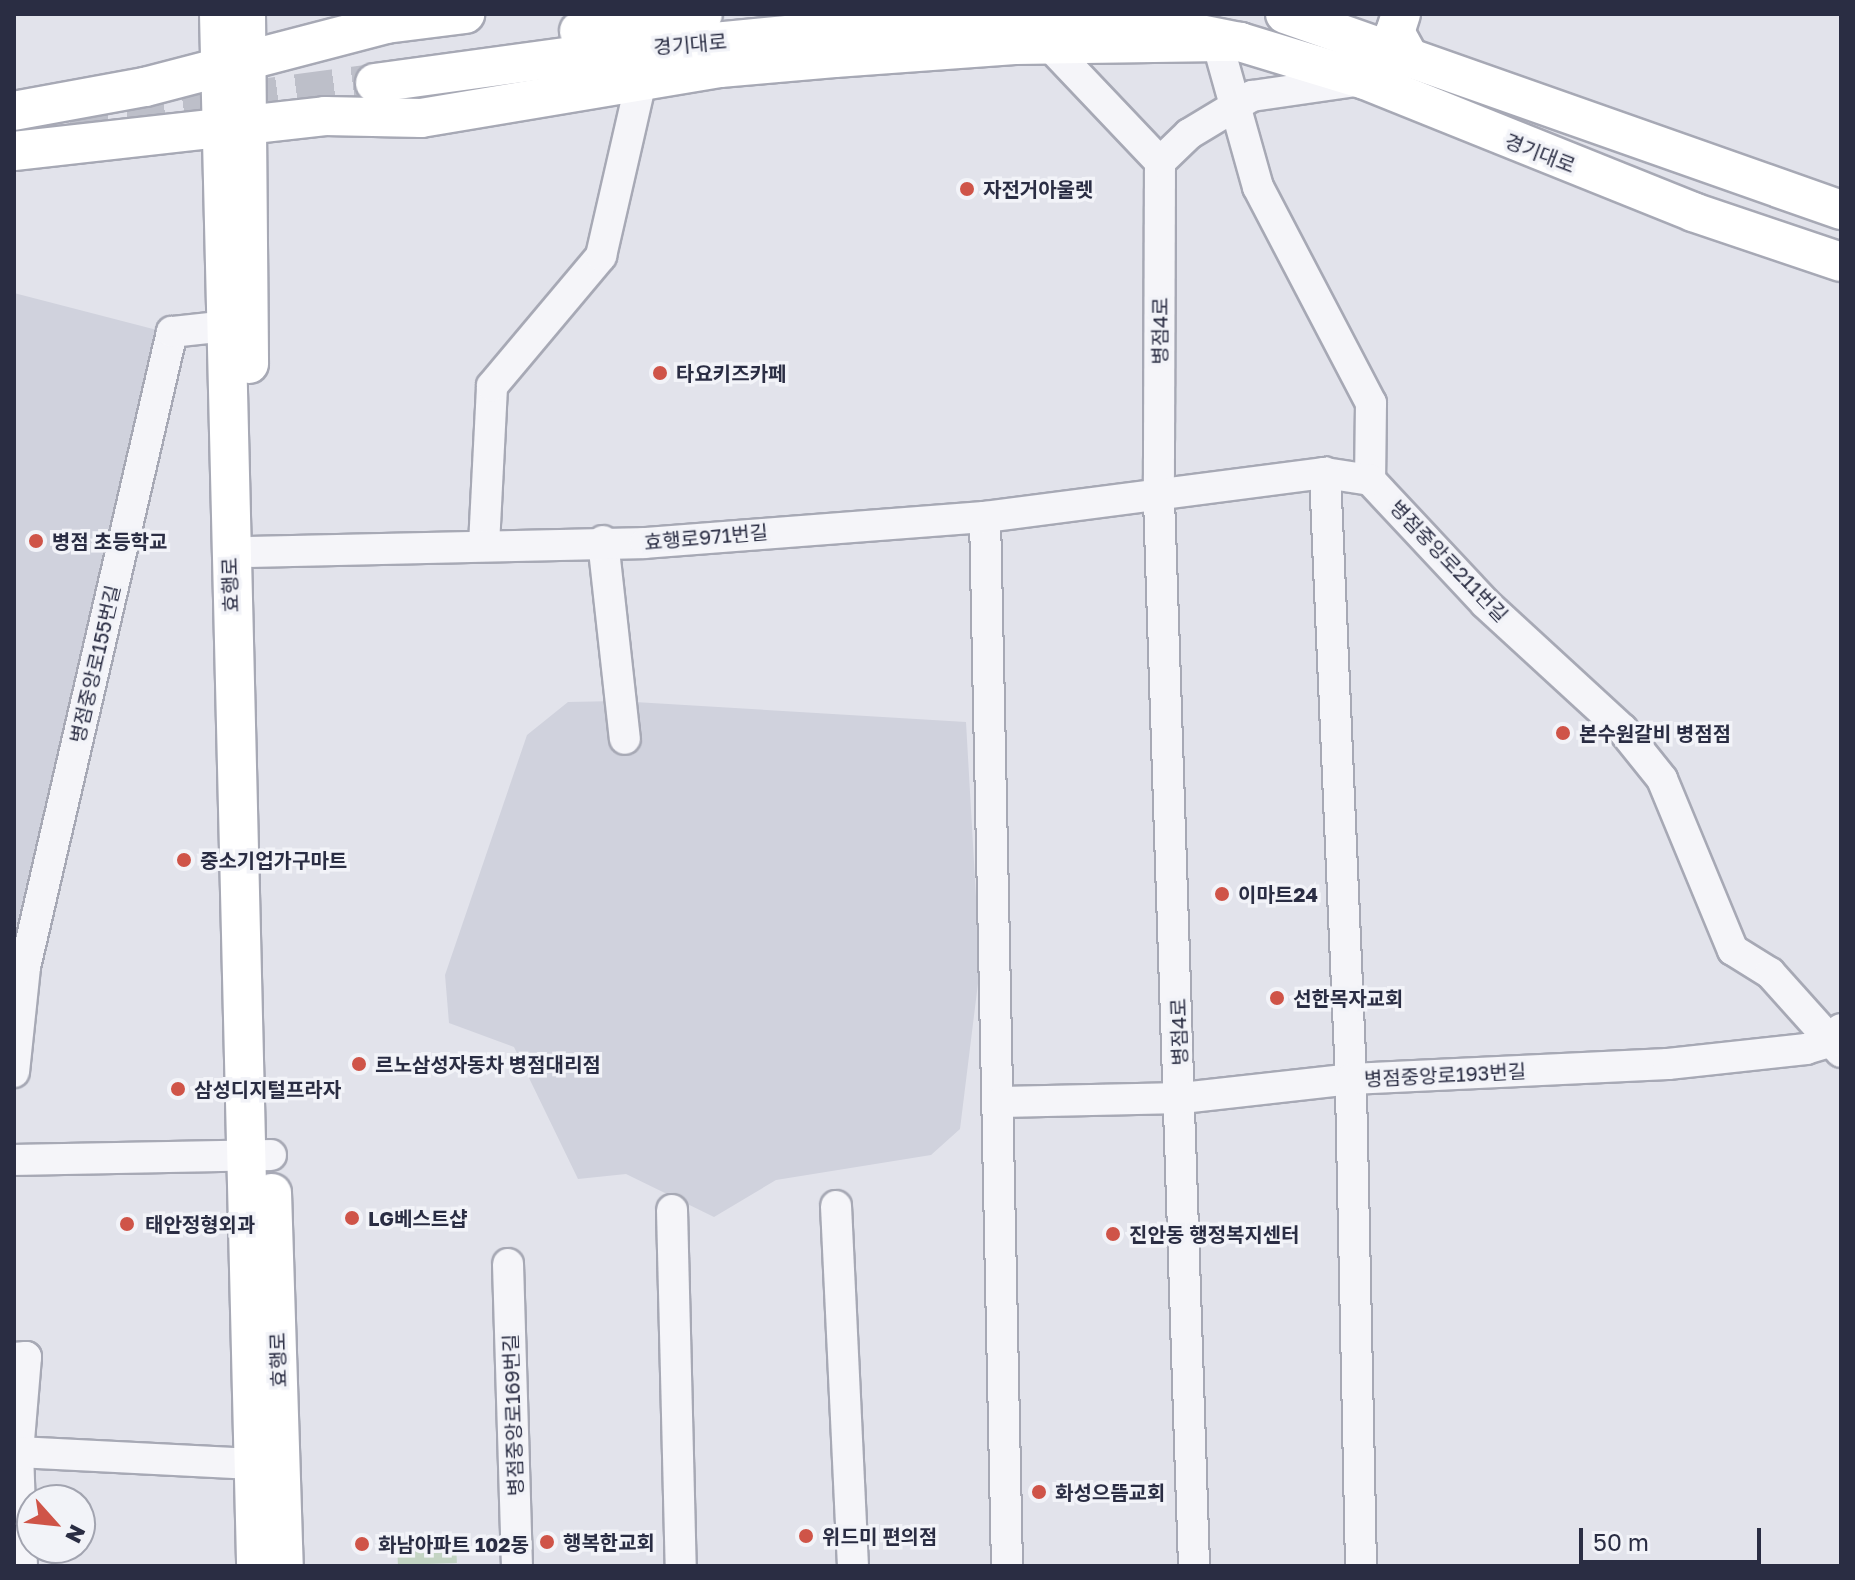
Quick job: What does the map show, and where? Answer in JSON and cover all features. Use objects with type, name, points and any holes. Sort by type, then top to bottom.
[{"type":"main road","name":"효행로","points":[[219,14],[232,61]]},
{"type":"main road","name":"효행로","points":[[246,14],[232,61],[235,326],[258,1155],[284,1566]]},
{"type":"main road","points":[[14,111],[232,61],[465,14]]},
{"type":"main road","name":"경기대로","points":[[703,14],[374,72],[1008,14],[1110,16],[1224,40],[1365,80],[1693,212],[1841,262]]},
{"type":"main road","points":[[1285,14],[1841,210]]},
{"type":"main road","points":[[1401,14],[1395,32],[1409,57]]},
{"type":"main road","name":"경기대로","points":[[14,151],[231,128],[421,118],[641,81],[821,59],[1049,45],[1224,40]]},
{"type":"main road","name":"효행로","points":[[235,326],[252,552],[258,1155],[253,1464],[256,1566]]},
{"type":"street","points":[[232,61],[265,14]]},
{"type":"street","points":[[1159,499],[1325,473],[1370,480],[1371,403],[1258,187],[1230,109],[1224,40]]},
{"type":"street","points":[[1049,45],[1160,162],[1252,96],[1365,80]]},
{"type":"street","name":"경기대로","points":[[484,545],[492,386],[601,256],[641,81]]},
{"type":"street","name":"병점4로","points":[[1160,162],[1159,499],[1182,1098],[1194,1566]]},
{"type":"street","name":"병점중앙로155번길","points":[[14,1072],[25,967],[172,332],[235,326]]},
{"type":"street","points":[[1001,1102],[1182,1098],[1351,1079],[1325,473]]},
{"type":"street","name":"병점중앙로211번길","points":[[1370,480],[1485,603],[1622,729],[1662,779],[1733,950],[1770,973],[1838,1041]]},
{"type":"street","name":"효행로971번길","points":[[252,552],[603,541],[985,517],[1159,499]]},
{"type":"street","points":[[985,517],[1001,1102],[1007,1566]]},
{"type":"street","points":[[603,541],[625,739]]},
{"type":"street","name":"병점중앙로193번길","points":[[1361,1566],[1351,1079],[1668,1064],[1838,1041]]},
{"type":"street","points":[[14,1160],[258,1155]]},
{"type":"street","points":[[836,1206],[853,1566]]},
{"type":"street","points":[[672,1210],[681,1566]]},
{"type":"street","name":"병점중앙로169번길","points":[[508,1264],[517,1566]]},
{"type":"street","points":[[14,1358],[26,1357],[18,1452],[22,1566]]},
{"type":"street","points":[[18,1452],[253,1464]]},
{"type":"shaded area","points":[[14,293],[157,330],[14,937]]},
{"type":"shaded area","points":[[618,701],[966,722],[980,967],[960,1129],[931,1155],[776,1180],[714,1217],[626,1174],[578,1179],[514,1047],[449,1023],[445,975],[527,735],[568,702]]},
{"type":"green space","points":[[456,1538],[457,1563],[398,1565],[397,1540]]},
{"type":"tunnel","points":[[14,131],[375,83]]},
{"type":"place","name":"자전거아울렛","points":[[967,189]]},
{"type":"place","name":"타요키즈카페","points":[[660,373]]},
{"type":"place","name":"병점 초등학교","points":[[36,541]]},
{"type":"place","name":"본수원갈비 병점점","points":[[1563,733]]},
{"type":"place","name":"중소기업가구마트","points":[[184,860]]},
{"type":"place","name":"이마트24","points":[[1222,894]]},
{"type":"place","name":"선한목자교회","points":[[1277,998]]},
{"type":"place","name":"르노삼성자동차 병점대리점","points":[[359,1064]]},
{"type":"place","name":"삼성디지털프라자","points":[[178,1089]]},
{"type":"place","name":"LG베스트샵","points":[[352,1218]]},
{"type":"place","name":"태안정형외과","points":[[127,1224]]},
{"type":"place","name":"진안동 행정복지센터","points":[[1113,1234]]},
{"type":"place","name":"화성으뜸교회","points":[[1039,1492]]},
{"type":"place","name":"위드미 편의점","points":[[806,1536]]},
{"type":"place","name":"행복한교회","points":[[547,1542]]},
{"type":"place","name":"화남아파트 102동","points":[[362,1544]]}]
